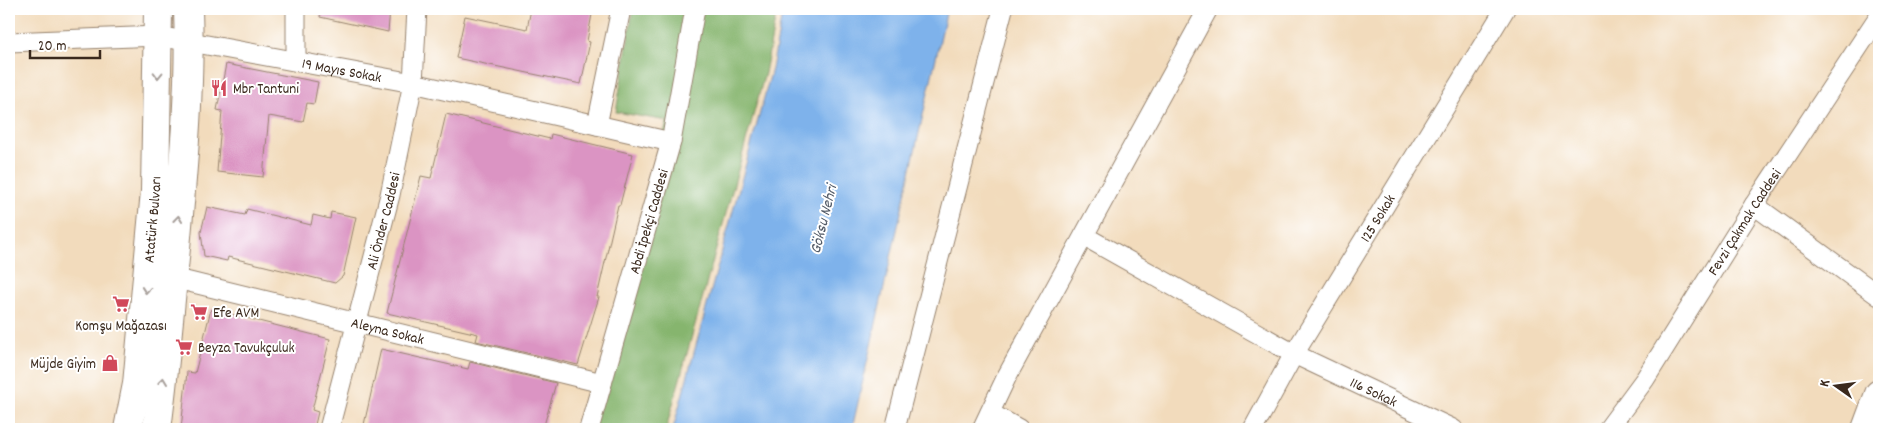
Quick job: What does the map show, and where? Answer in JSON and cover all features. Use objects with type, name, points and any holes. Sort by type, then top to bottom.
[{"type":"main road","name":"Atatürk Bulvarı","points":[[128,429],[136,384],[155,191],[158,9]]},
{"type":"main road","points":[[157,429],[183,168],[190,42],[188,9]]},
{"type":"main road","points":[[1866,429],[1879,394]]},
{"type":"street","points":[[296,9],[296,61]]},
{"type":"street","name":"Ali Önder Caddesi","points":[[329,429],[390,195],[413,83],[417,9]]},
{"type":"street","points":[[597,125],[621,9]]},
{"type":"street","name":"Abdi İpekçi Caddesi","points":[[589,429],[671,142],[695,9]]},
{"type":"street","points":[[895,429],[1003,9]]},
{"type":"street","points":[[1019,429],[986,421],[1007,376],[1208,9]]},
{"type":"street","name":"125 Sokak","points":[[1253,429],[1294,354],[1505,9]]},
{"type":"street","name":"Fevzi Çakmak Caddesi","points":[[1608,429],[1645,379],[1754,205],[1879,16]]},
{"type":"street","name":"19 Mayıs Sokak","points":[[9,42],[158,36],[413,83],[671,142]]},
{"type":"street","points":[[1754,205],[1879,296]]},
{"type":"street","name":"116 Sokak","points":[[1084,236],[1294,354],[1453,429]]},
{"type":"street","name":"Aleyna Sokak","points":[[173,278],[602,383]]},
{"type":"green space","points":[[633,9],[777,9],[765,73],[666,429],[591,429],[667,121],[616,112]]},
{"type":"water","name":"Göksu Nehri","points":[[783,9],[947,9],[852,429],[673,429],[772,69]]},
{"type":"building","points":[[321,9],[390,9],[388,32],[320,17]]},
{"type":"building","points":[[531,9],[593,9],[587,41],[590,42],[581,84],[456,58],[465,16],[527,29]]},
{"type":"building","points":[[226,64],[318,82],[314,104],[307,103],[303,122],[269,116],[263,177],[217,172],[222,111],[217,110]]},
{"type":"building","points":[[446,114],[550,139],[551,134],[633,154],[620,205],[618,205],[597,297],[599,297],[578,365],[476,341],[478,334],[387,313],[421,176],[431,178]]},
{"type":"building","points":[[207,207],[245,215],[247,209],[311,225],[313,215],[330,219],[331,212],[356,217],[343,276],[335,283],[228,257],[227,261],[204,256],[201,232]]},
{"type":"building","points":[[211,309],[330,339],[312,410],[318,412],[314,429],[181,429],[187,372],[195,373]]},
{"type":"building","points":[[381,349],[468,369],[470,362],[556,383],[543,429],[363,429]]},
{"type":"place","name":"Mbr Tantuni","points":[[219,88]]},
{"type":"place","name":"Komşu Mağazası","points":[[121,304]]},
{"type":"place","name":"Efe AVM","points":[[199,312]]},
{"type":"place","name":"Beyza Tavukçuluk","points":[[184,347]]},
{"type":"place","name":"Müjde Giyim","points":[[110,363]]}]
